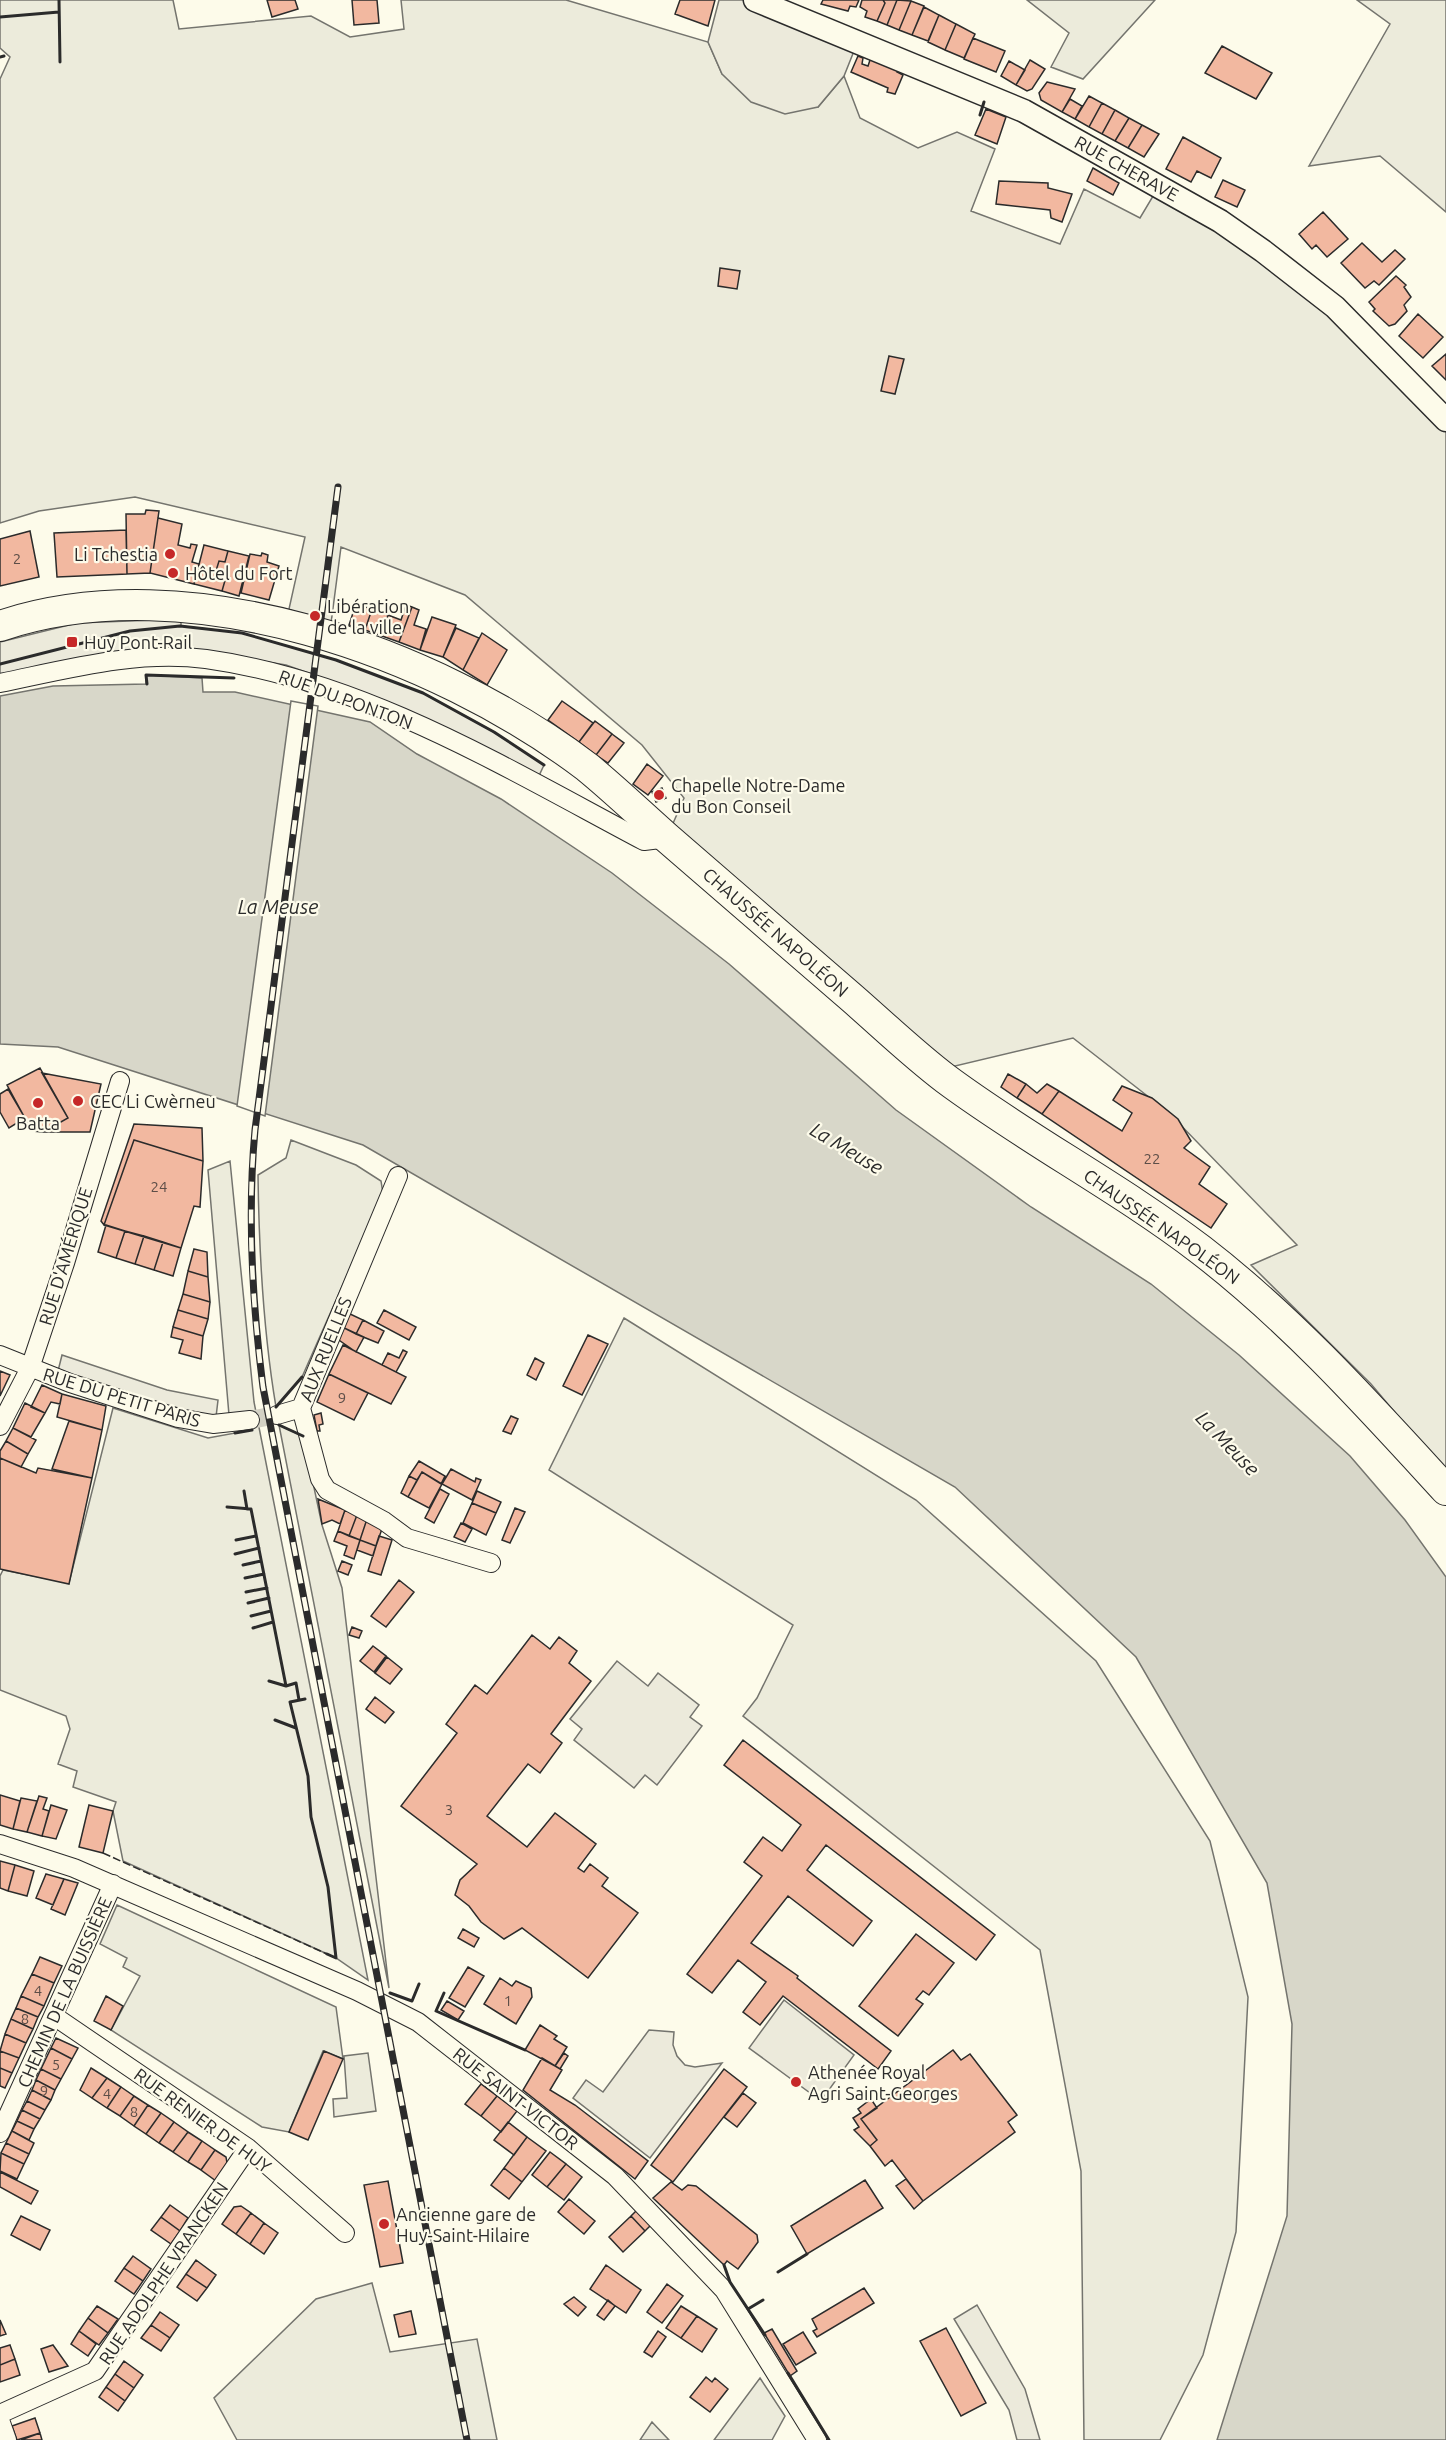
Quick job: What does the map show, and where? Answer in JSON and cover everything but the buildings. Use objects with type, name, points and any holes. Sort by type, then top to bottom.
[{"type":"main road","name":"CHAUSSÉE NAPOLÉON","points":[[0,626],[63,612],[125,603],[209,609],[267,619],[330,637],[432,676],[511,718],[589,769],[945,1078],[1188,1240],[1240,1281],[1277,1313],[1368,1405],[1446,1490]]},
{"type":"street","name":"RUE CHERAVE","points":[[754,0],[1024,111],[1220,221],[1263,250],[1335,307],[1446,420]]},
{"type":"street","name":"RUE DU PONTON","points":[[0,683],[117,659],[156,658],[206,659],[285,676],[370,705],[446,737],[644,841],[668,838]]},
{"type":"street","name":"RUE D'AMÉRIQUE","points":[[0,1426],[30,1368],[65,1263],[120,1081]]},
{"type":"street","name":"AUX RUELLES","points":[[398,1176],[301,1408],[320,1479],[327,1490],[384,1521],[407,1538],[491,1563]]},
{"type":"street","name":"RUE DU PETIT PARIS","points":[[0,1355],[30,1368],[178,1418],[213,1424],[250,1420]]},
{"type":"street","points":[[278,1415],[301,1408]]},
{"type":"street","name":"RUE SAINT-VICTOR","points":[[0,1844],[74,1868],[113,1884],[357,1991],[418,2022],[615,2176],[724,2290],[817,2440]]},
{"type":"street","name":"CHEMIN DE LA BUISSIÈRE","points":[[0,2133],[113,1884]]},
{"type":"street","name":"RUE RENIER DE HUY","points":[[54,2016],[248,2148],[345,2233]]},
{"type":"street","name":"RUE ADOLPHE VRANCKEN","points":[[0,2414],[95,2372],[248,2148]]},
{"type":"street","points":[[0,2420],[7,2440]]},
{"type":"shaded area","points":[[0,0],[173,0],[179,29],[311,16],[350,37],[404,29],[401,0],[566,0],[708,42],[722,74],[818,107],[844,76],[860,118],[918,148],[957,132],[995,149],[971,211],[1060,244],[1084,189],[1140,218],[1159,186],[1263,251],[1446,420],[1446,1473],[1371,1384],[1251,1265],[1297,1245],[1168,1112],[1073,1038],[951,1067],[671,828],[684,798],[642,745],[465,595],[341,547],[330,631],[289,609],[305,537],[135,497],[39,511],[0,523],[0,79],[10,57],[0,48]]},
{"type":"shaded area","points":[[719,0],[755,0],[858,41],[844,76],[818,107],[785,114],[751,102],[722,74],[708,42]]},
{"type":"shaded area","points":[[1027,0],[1155,0],[1083,79],[1051,67],[1069,33]]},
{"type":"shaded area","points":[[1357,0],[1446,0],[1446,212],[1380,156],[1309,166],[1390,24]]},
{"type":"shaded area","points":[[181,619],[181,626],[242,633],[336,660],[423,693],[494,732],[544,765],[537,780],[373,696],[286,665],[208,652],[0,678],[0,642],[77,623]]},
{"type":"shaded area","points":[[291,1140],[356,1165],[381,1181],[383,1194],[302,1377],[276,1407],[262,1291],[258,1175],[286,1158]]},
{"type":"shaded area","points":[[230,1161],[254,1402],[368,1980],[336,1958],[123,1861],[113,1811],[116,1802],[73,1787],[77,1771],[58,1764],[70,1729],[66,1716],[0,1690],[0,1576],[3,1570],[69,1583],[113,1408],[208,1438],[252,1430],[248,1413],[229,1415],[208,1170]]},
{"type":"shaded area","points":[[624,1318],[916,1500],[1096,1661],[1210,1841],[1248,1997],[1236,2232],[1203,2355],[1160,2440],[1084,2440],[1081,2171],[1040,1950],[743,1716],[757,1698],[793,1625],[549,1470]]},
{"type":"shaded area","points":[[62,1355],[167,1390],[218,1400],[216,1417],[162,1404],[58,1371]]},
{"type":"shaded area","points":[[279,1425],[303,1436],[322,1525],[342,1588],[389,1988]]},
{"type":"shaded area","points":[[617,1661],[648,1686],[658,1673],[699,1705],[690,1717],[702,1726],[657,1785],[645,1775],[634,1788],[574,1740],[582,1729],[570,1719]]},
{"type":"shaded area","points":[[117,1905],[336,2007],[343,2059],[323,2051],[289,2132],[262,2127],[111,2030],[140,1976],[123,1967],[127,1958],[100,1944]]},
{"type":"shaded area","points":[[784,2000],[854,2055],[821,2101],[749,2048]]},
{"type":"shaded area","points":[[649,2030],[674,2032],[673,2045],[677,2056],[685,2065],[695,2067],[722,2063],[650,2158],[573,2098],[586,2080],[603,2092]]},
{"type":"shaded area","points":[[368,2053],[376,2111],[334,2117],[333,2099],[347,2098],[344,2056]]},
{"type":"shaded area","points":[[372,2283],[390,2352],[477,2339],[497,2440],[237,2440],[214,2398],[316,2299]]},
{"type":"shaded area","points":[[977,2305],[1025,2389],[1040,2440],[1017,2440],[1009,2410],[954,2319]]},
{"type":"shaded area","points":[[760,2378],[785,2416],[772,2440],[714,2440]]},
{"type":"shaded area","points":[[652,2422],[669,2440],[640,2440]]},
{"type":"water","name":"La Meuse","points":[[146,675],[202,678],[203,692],[235,692],[370,722],[417,754],[501,799],[612,873],[729,964],[896,1110],[1031,1207],[1151,1284],[1239,1355],[1350,1456],[1405,1520],[1446,1577],[1446,2440],[1217,2440],[1287,2216],[1292,2024],[1267,1883],[1136,1657],[955,1487],[363,1145],[58,1047],[0,1044],[0,696],[53,686],[146,684]]},
{"type":"pier","points":[[291,701],[318,706],[265,1116],[237,1106]]},
{"type":"tunnel","points":[[250,1420],[277,1415]]},
{"type":"railway","points":[[338,487],[255,1130],[251,1227],[256,1323],[263,1387],[467,2440]]},
{"type":"fence","points":[[103,1853],[327,1954]]},
{"type":"wall","points":[[59,0],[60,62]]},
{"type":"wall","points":[[0,17],[59,12]]},
{"type":"wall","points":[[0,57],[4,56]]},
{"type":"wall","points":[[980,115],[984,102]]},
{"type":"wall","points":[[0,664],[130,631],[180,626],[242,633],[336,660],[423,693],[494,732],[544,765]]},
{"type":"wall","points":[[147,684],[146,675],[234,678]]},
{"type":"wall","points":[[276,1407],[302,1377]]},
{"type":"wall","points":[[279,1425],[303,1436]]},
{"type":"wall","points":[[235,1433],[252,1430]]},
{"type":"wall","points":[[244,1491],[247,1509]]},
{"type":"wall","points":[[227,1507],[251,1509],[286,1686],[296,1683],[299,1700]]},
{"type":"wall","points":[[236,1540],[256,1536]]},
{"type":"wall","points":[[235,1554],[259,1548]]},
{"type":"wall","points":[[243,1565],[261,1561]]},
{"type":"wall","points":[[245,1578],[264,1574]]},
{"type":"wall","points":[[246,1592],[267,1588]]},
{"type":"wall","points":[[248,1603],[269,1598]]},
{"type":"wall","points":[[251,1616],[271,1611]]},
{"type":"wall","points":[[253,1628],[273,1622]]},
{"type":"wall","points":[[269,1681],[286,1686]]},
{"type":"wall","points":[[305,1699],[290,1702],[308,1776],[311,1817],[328,1887],[336,1958],[327,1954]]},
{"type":"wall","points":[[275,1720],[296,1728]]},
{"type":"wall","points":[[390,1993],[412,2001],[419,1984]]},
{"type":"wall","points":[[444,1993],[436,2011],[525,2050]]},
{"type":"wall","points":[[778,2272],[807,2254]]},
{"type":"wall","points":[[724,2265],[730,2282],[765,2335]]},
{"type":"wall","points":[[748,2309],[763,2300]]},
{"type":"wall","points":[[788,2373],[829,2440]]},
{"type":"place","name":"Li Tchestia","points":[[170,554]]},
{"type":"place","name":"Hôtel du Fort","points":[[173,573]]},
{"type":"place","name":"Libération de la ville","points":[[315,616]]},
{"type":"place","name":"Huy Pont-Rail","points":[[72,642]]},
{"type":"place","name":"Chapelle Notre-Dame du Bon Conseil","points":[[659,795]]},
{"type":"place","name":"CEC Li Cwèrneu","points":[[78,1101]]},
{"type":"place","name":"Batta","points":[[38,1103]]},
{"type":"place","name":"Athenée Royal Agri Saint-Georges","points":[[796,2082]]},
{"type":"place","name":"Ancienne gare de Huy-Saint-Hilaire","points":[[384,2224]]}]
